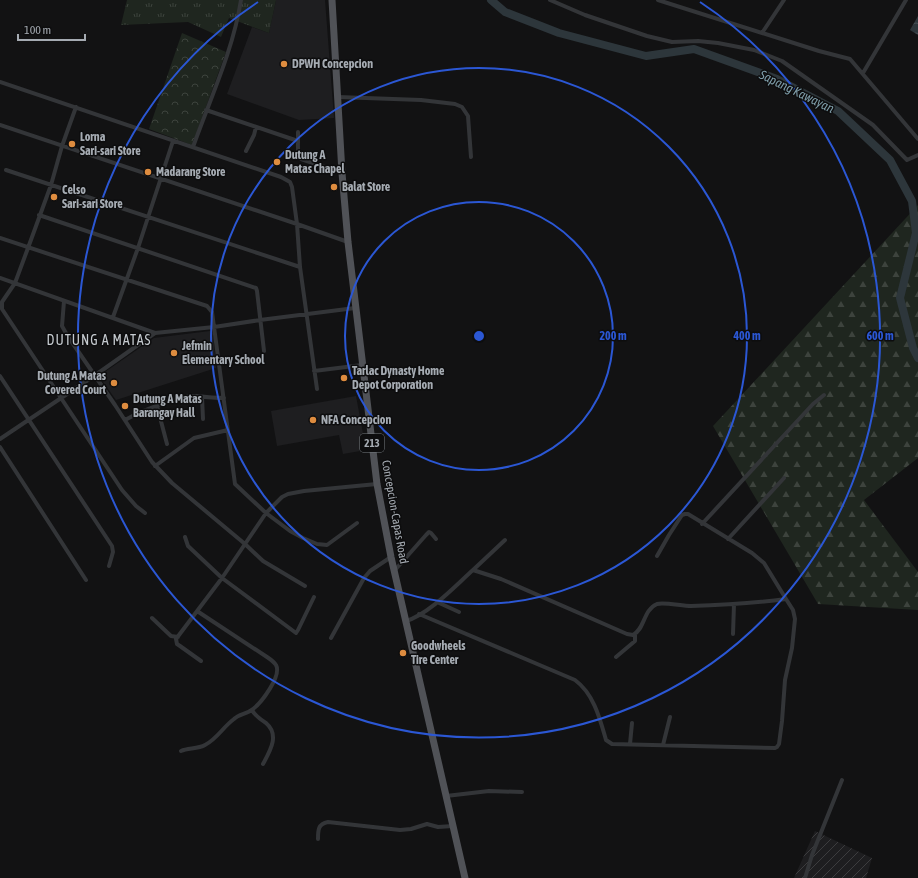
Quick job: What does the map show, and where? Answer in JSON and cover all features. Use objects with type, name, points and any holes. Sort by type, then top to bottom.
[{"type":"main road","name":"Concepcion-Capas Road","points":[[332,0],[342,173],[348,242],[362,365],[378,484],[394,571],[465,878]]},
{"type":"street","points":[[193,148],[236,30],[242,0]]},
{"type":"street","points":[[550,0],[585,15],[647,36],[672,42],[698,41],[718,43],[754,50],[782,61],[873,125],[907,160],[918,155]]},
{"type":"street","points":[[658,0],[819,51],[846,57],[863,73],[918,138]]},
{"type":"street","points":[[762,33],[784,0]]},
{"type":"street","points":[[863,73],[906,0]]},
{"type":"street","points":[[0,82],[290,182],[297,224],[300,267],[317,389]]},
{"type":"street","points":[[338,97],[421,100],[455,104],[462,107],[468,116],[471,157]]},
{"type":"street","points":[[76,107],[62,146],[51,185],[28,248],[15,283],[2,302],[2,309],[122,490],[136,506],[145,513]]},
{"type":"street","points":[[206,110],[298,141]]},
{"type":"street","points":[[0,125],[348,242]]},
{"type":"street","points":[[246,151],[254,135],[256,127]]},
{"type":"street","points":[[298,132],[298,153],[301,159],[342,173]]},
{"type":"street","points":[[113,317],[138,248],[173,141]]},
{"type":"street","points":[[6,170],[300,267]]},
{"type":"street","points":[[39,215],[256,288],[264,351]]},
{"type":"street","points":[[0,238],[207,306],[212,312],[235,484],[266,513],[303,538],[323,545],[329,544],[357,523]]},
{"type":"street","points":[[0,278],[155,333],[214,327],[355,308]]},
{"type":"street","points":[[64,301],[62,326],[67,335],[156,466],[172,483],[263,561],[305,586]]},
{"type":"street","points":[[0,439],[155,333]]},
{"type":"street","points":[[314,371],[362,365]]},
{"type":"street","points":[[0,376],[112,546],[113,552],[109,566]]},
{"type":"street","points":[[702,524],[824,394]]},
{"type":"street","points":[[125,420],[139,412],[189,397],[224,398]]},
{"type":"street","points":[[202,397],[203,419]]},
{"type":"street","points":[[157,406],[167,444]]},
{"type":"street","points":[[156,466],[192,439],[228,430]]},
{"type":"street","points":[[0,447],[86,580]]},
{"type":"street","points":[[728,539],[784,478]]},
{"type":"street","points":[[201,661],[177,644],[176,639],[222,578],[266,513],[275,503],[288,494],[322,488],[378,484]]},
{"type":"street","points":[[419,614],[575,680],[587,691],[599,717],[606,740],[612,744],[777,747],[779,744],[785,680],[792,648],[795,619],[793,610],[764,563],[752,553],[685,514],[657,556]]},
{"type":"street","points":[[394,571],[426,534],[429,532],[431,533],[436,539]]},
{"type":"street","points":[[185,537],[188,546],[222,578],[296,633],[314,597]]},
{"type":"street","points":[[406,621],[438,602],[505,540]]},
{"type":"street","points":[[332,638],[364,578],[367,574],[391,557]]},
{"type":"street","points":[[474,570],[501,579],[627,634],[635,634]]},
{"type":"street","points":[[616,657],[634,641],[635,634],[639,630],[647,613],[654,606],[659,604],[682,606],[786,600]]},
{"type":"street","points":[[438,602],[459,612]]},
{"type":"street","points":[[732,634],[734,604]]},
{"type":"street","points":[[181,751],[204,746],[220,734],[237,716],[252,710],[270,690],[276,674],[276,664],[197,611]]},
{"type":"street","points":[[152,618],[171,636],[178,637]]},
{"type":"street","points":[[252,710],[255,716],[268,725],[273,735],[271,749],[263,764]]},
{"type":"street","points":[[663,745],[670,718]]},
{"type":"street","points":[[630,744],[632,723]]},
{"type":"street","points":[[805,878],[812,855],[842,780]]},
{"type":"street","points":[[446,796],[489,791],[522,792]]},
{"type":"street","points":[[318,839],[318,828],[322,824],[328,822],[400,830],[411,829],[427,824],[438,827],[453,826]]},
{"type":"shaded area","name":"DPWH Concepcion","points":[[276,0],[325,0],[334,118],[299,120],[227,94],[252,27],[269,33]]},
{"type":"shaded area","name":"Jefmin Elementary School","points":[[210,331],[213,333],[216,368],[116,400],[101,379],[102,374],[154,338]]},
{"type":"shaded area","points":[[356,396],[366,450],[343,454],[339,435],[277,446],[271,411]]},
{"type":"shaded area","points":[[815,831],[872,858],[866,878],[794,878]]},
{"type":"green space","points":[[127,0],[276,0],[269,33],[229,18],[221,37],[188,22],[121,25]]},
{"type":"green space","points":[[182,33],[226,52],[192,145],[149,129]]},
{"type":"green space","points":[[918,205],[918,458],[864,500],[918,572],[918,610],[818,604],[713,426]]},
{"type":"water","points":[[918,16],[918,35],[910,30]]},
{"type":"waterway","name":"Sapang Kawayan","points":[[491,0],[505,12],[559,33],[646,56],[694,49],[777,79],[838,111],[890,160],[912,201],[916,233],[900,298],[913,348],[918,358]]},
{"type":"place","name":"DPWH Concepcion","points":[[284,64]]},
{"type":"place","name":"Lorna Sari-sari Store","points":[[72,144]]},
{"type":"place","name":"Dutung A Matas Chapel","points":[[277,162]]},
{"type":"place","name":"Madarang Store","points":[[148,172]]},
{"type":"place","name":"Balat Store","points":[[334,187]]},
{"type":"place","name":"Celso Sari-sari Store","points":[[54,197]]},
{"type":"place","name":"Jefmin Elementary School","points":[[174,353]]},
{"type":"place","name":"Tarlac Dynasty Home Depot Corporation","points":[[344,378]]},
{"type":"place","name":"Dutung A Matas Covered Court","points":[[114,383]]},
{"type":"place","name":"Dutung A Matas Barangay Hall","points":[[125,406]]},
{"type":"place","name":"NFA Concepcion","points":[[313,420]]},
{"type":"place","name":"Goodwheels Tire Center","points":[[403,653]]},
{"type":"district","name":"DUTUNG A MATAS","points":[[99,340]]}]
